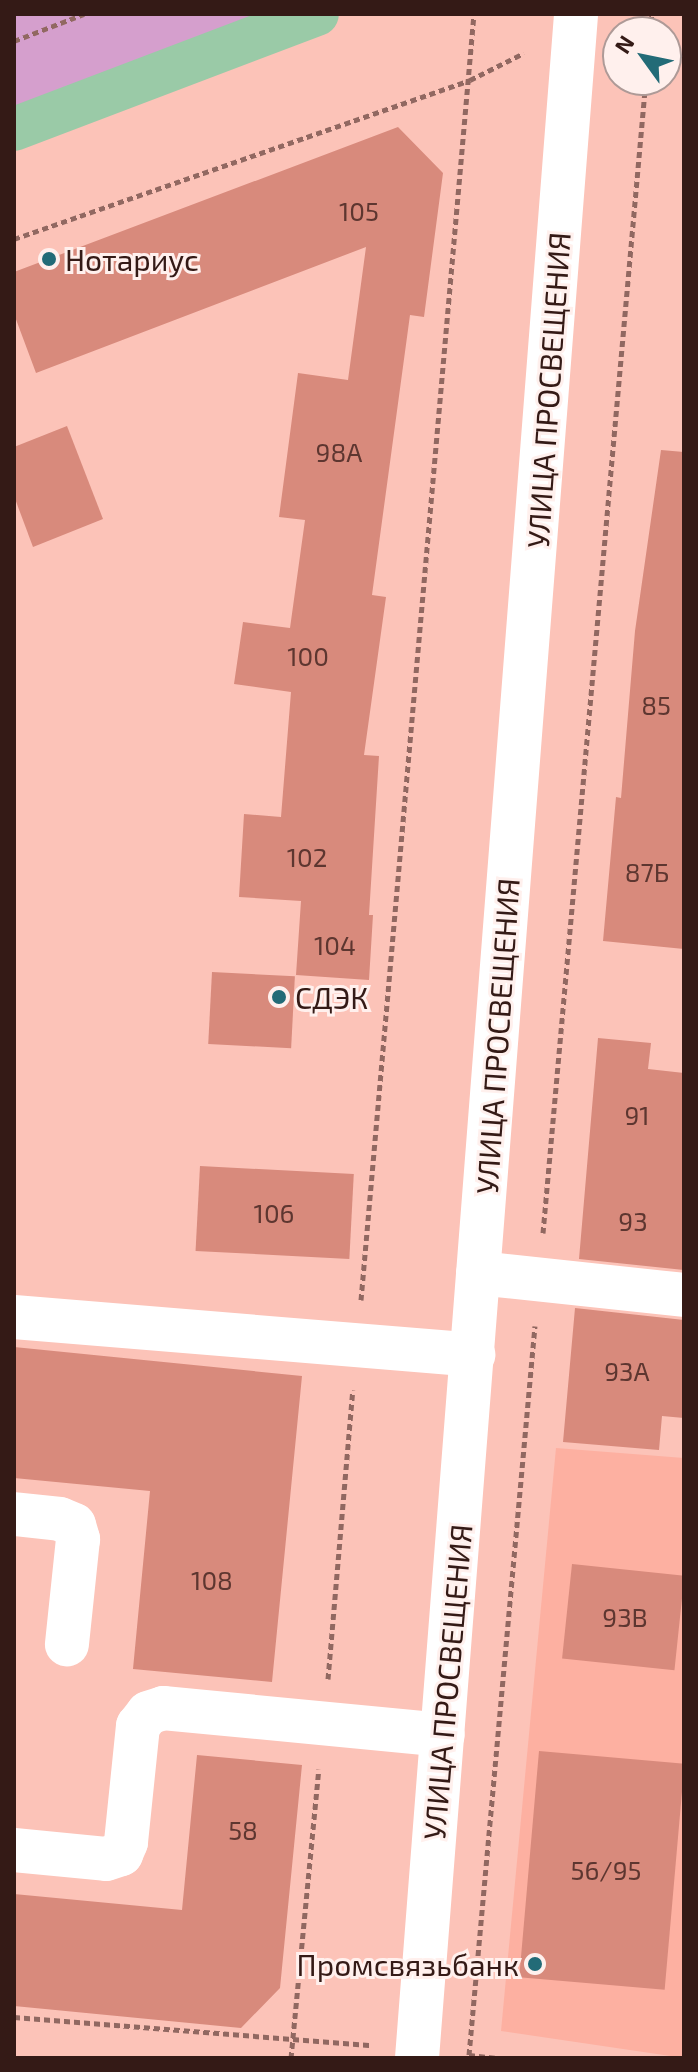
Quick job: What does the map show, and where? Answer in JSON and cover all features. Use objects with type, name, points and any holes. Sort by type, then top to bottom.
[{"type":"main road","points":[[14,129],[317,14]]},
{"type":"street","name":"УЛИЦА ПРОСВЕЩЕНИЯ","points":[[418,2053],[576,14]]},
{"type":"street","points":[[478,1273],[684,1295]]},
{"type":"street","points":[[14,1317],[473,1355]]},
{"type":"street","points":[[14,1514],[60,1519],[74,1525],[78,1539],[67,1644]]},
{"type":"street","points":[[14,1850],[106,1859],[121,1854],[126,1842],[138,1726],[148,1713],[163,1708],[443,1735]]},
{"type":"path","points":[[14,41],[84,14]]},
{"type":"path","points":[[291,2058],[324,1724],[474,14]]},
{"type":"path","points":[[14,239],[470,80]]},
{"type":"path","points":[[469,2055],[645,96]]},
{"type":"path","points":[[14,2017],[497,2058]]},
{"type":"shaded area","points":[[14,14],[276,14],[14,113]]},
{"type":"shaded area","points":[[556,1448],[684,1458],[684,2058],[501,2031]]},
{"type":"building","points":[[398,127],[443,173],[424,317],[410,315],[372,595],[386,597],[364,755],[379,756],[369,915],[373,915],[369,980],[296,975],[301,901],[239,897],[244,814],[281,817],[291,692],[234,684],[243,622],[290,628],[305,520],[279,517],[298,373],[348,380],[366,247],[36,373],[14,314],[14,272]]},
{"type":"building","points":[[67,426],[103,519],[33,547],[14,496],[14,447]]},
{"type":"building","points":[[661,450],[684,452],[684,949],[603,941],[616,797],[621,798],[635,631]]},
{"type":"building","points":[[212,972],[295,976],[291,1048],[208,1044]]},
{"type":"building","points":[[598,1038],[651,1043],[648,1069],[684,1073],[684,1270],[579,1259]]},
{"type":"building","points":[[200,1166],[354,1174],[349,1259],[196,1251]]},
{"type":"building","points":[[575,1308],[684,1320],[684,1418],[662,1416],[659,1450],[563,1442]]},
{"type":"building","points":[[14,1347],[302,1376],[272,1682],[133,1669],[150,1491],[14,1478]]},
{"type":"building","points":[[572,1564],[684,1576],[674,1670],[562,1658]]},
{"type":"building","points":[[539,1751],[684,1764],[665,1990],[519,1977]]},
{"type":"building","points":[[197,1755],[302,1765],[280,1988],[241,2028],[14,2006],[14,1894],[182,1910]]},
{"type":"place","name":"Нотариус","points":[[49,259]]},
{"type":"place","name":"СДЭК","points":[[279,997]]},
{"type":"place","name":"Промсвязьбанк","points":[[535,1964]]}]
